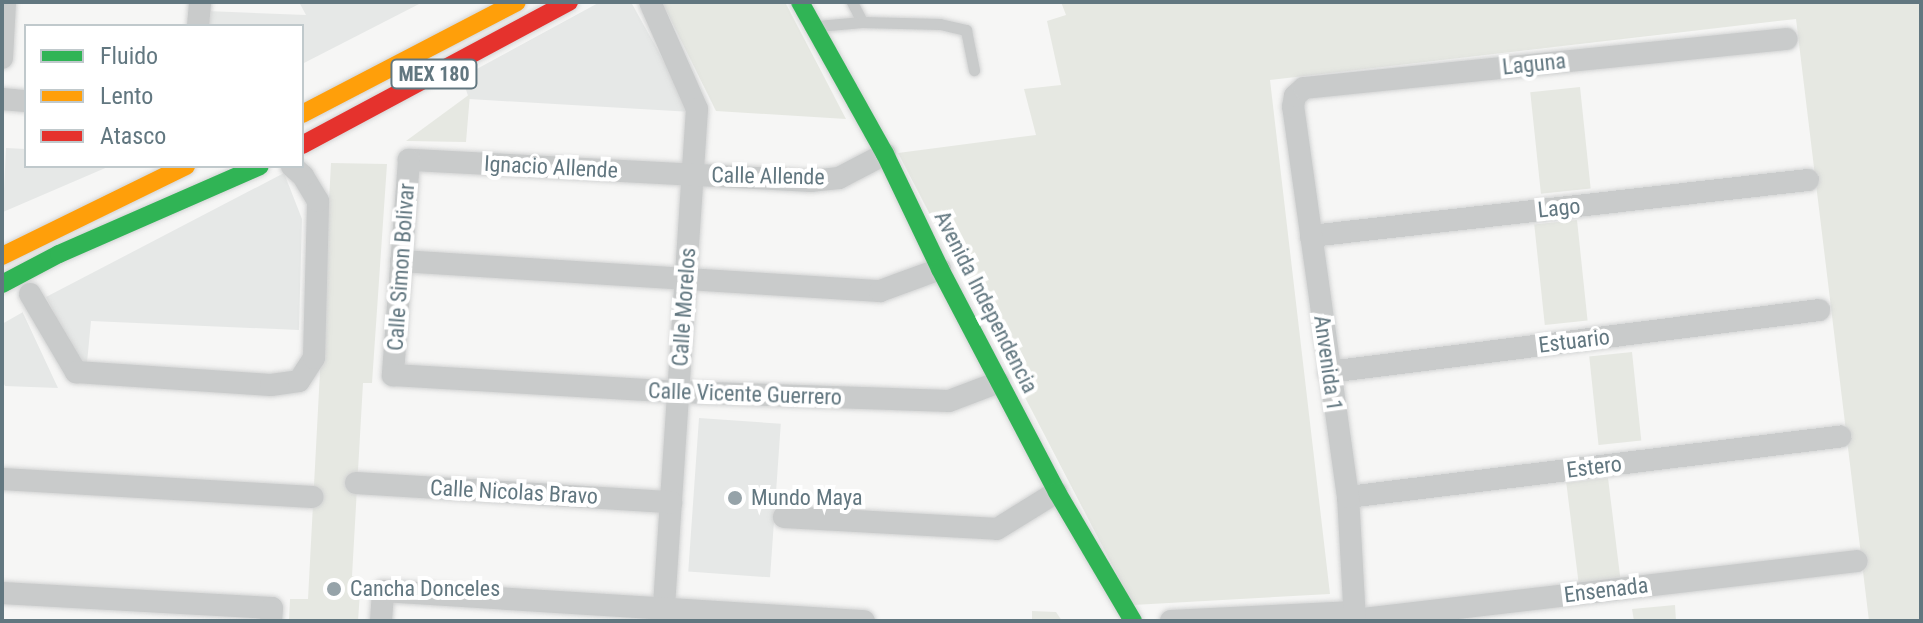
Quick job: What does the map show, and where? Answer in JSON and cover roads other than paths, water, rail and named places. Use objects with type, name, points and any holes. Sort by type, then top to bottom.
[{"type":"main road","name":"MEX 180","points":[[304,113],[517,2]]},
{"type":"main road","name":"MEX 180","points":[[304,144],[569,2]]},
{"type":"main road","name":"Avenida Independencia","points":[[800,2],[885,154],[940,269],[1057,492],[1133,621]]},
{"type":"main road","points":[[16,228],[80,201],[180,168]]},
{"type":"main road","points":[[2,256],[182,168]]},
{"type":"main road","points":[[2,284],[59,254],[256,168]]},
{"type":"main road","points":[[83,264],[209,189]]},
{"type":"street","points":[[2,58],[5,2]]},
{"type":"street","points":[[198,24],[200,2]]},
{"type":"street","name":"Calle Morelos","points":[[650,2],[697,109],[664,614]]},
{"type":"street","name":"Laguna","points":[[1293,107],[1295,96],[1304,88],[1787,39]]},
{"type":"street","points":[[2,99],[24,101]]},
{"type":"street","name":"Anvenida 1","points":[[1293,107],[1348,497],[1355,618]]},
{"type":"street","name":"Calle Allende","points":[[693,174],[812,181],[839,178],[885,154]]},
{"type":"street","name":"Ignacio Allende","points":[[409,160],[693,174]]},
{"type":"street","name":"Calle Simon Bolivar","points":[[393,375],[409,160]]},
{"type":"street","points":[[28,295],[76,372],[271,385],[299,381],[314,358],[318,201],[303,176],[294,168]]},
{"type":"street","name":"Lago","points":[[1311,236],[1808,180]]},
{"type":"street","points":[[401,261],[880,291],[940,269]]},
{"type":"street","name":"Estuario","points":[[1329,372],[1819,310]]},
{"type":"street","name":"Calle Vicente Guerrero","points":[[393,375],[679,392],[949,401],[999,382]]},
{"type":"street","name":"Estero","points":[[1348,497],[1840,437]]},
{"type":"street","points":[[2,479],[312,497]]},
{"type":"street","name":"Calle Nicolas Bravo","points":[[356,483],[671,502]]},
{"type":"street","points":[[784,517],[997,529],[1057,492]]},
{"type":"street","name":"Ensenada","points":[[1171,621],[1355,618],[1857,561]]},
{"type":"street","points":[[381,621],[383,591],[664,614],[864,621]]},
{"type":"street","points":[[2,593],[272,615]]},
{"type":"lane","points":[[852,2],[862,22]]},
{"type":"lane","points":[[814,27],[862,22],[940,24],[966,30],[974,70]]},
{"type":"place","name":"Mundo Maya","points":[[735,498]]},
{"type":"place","name":"Cancha Donceles","points":[[334,589]]}]
